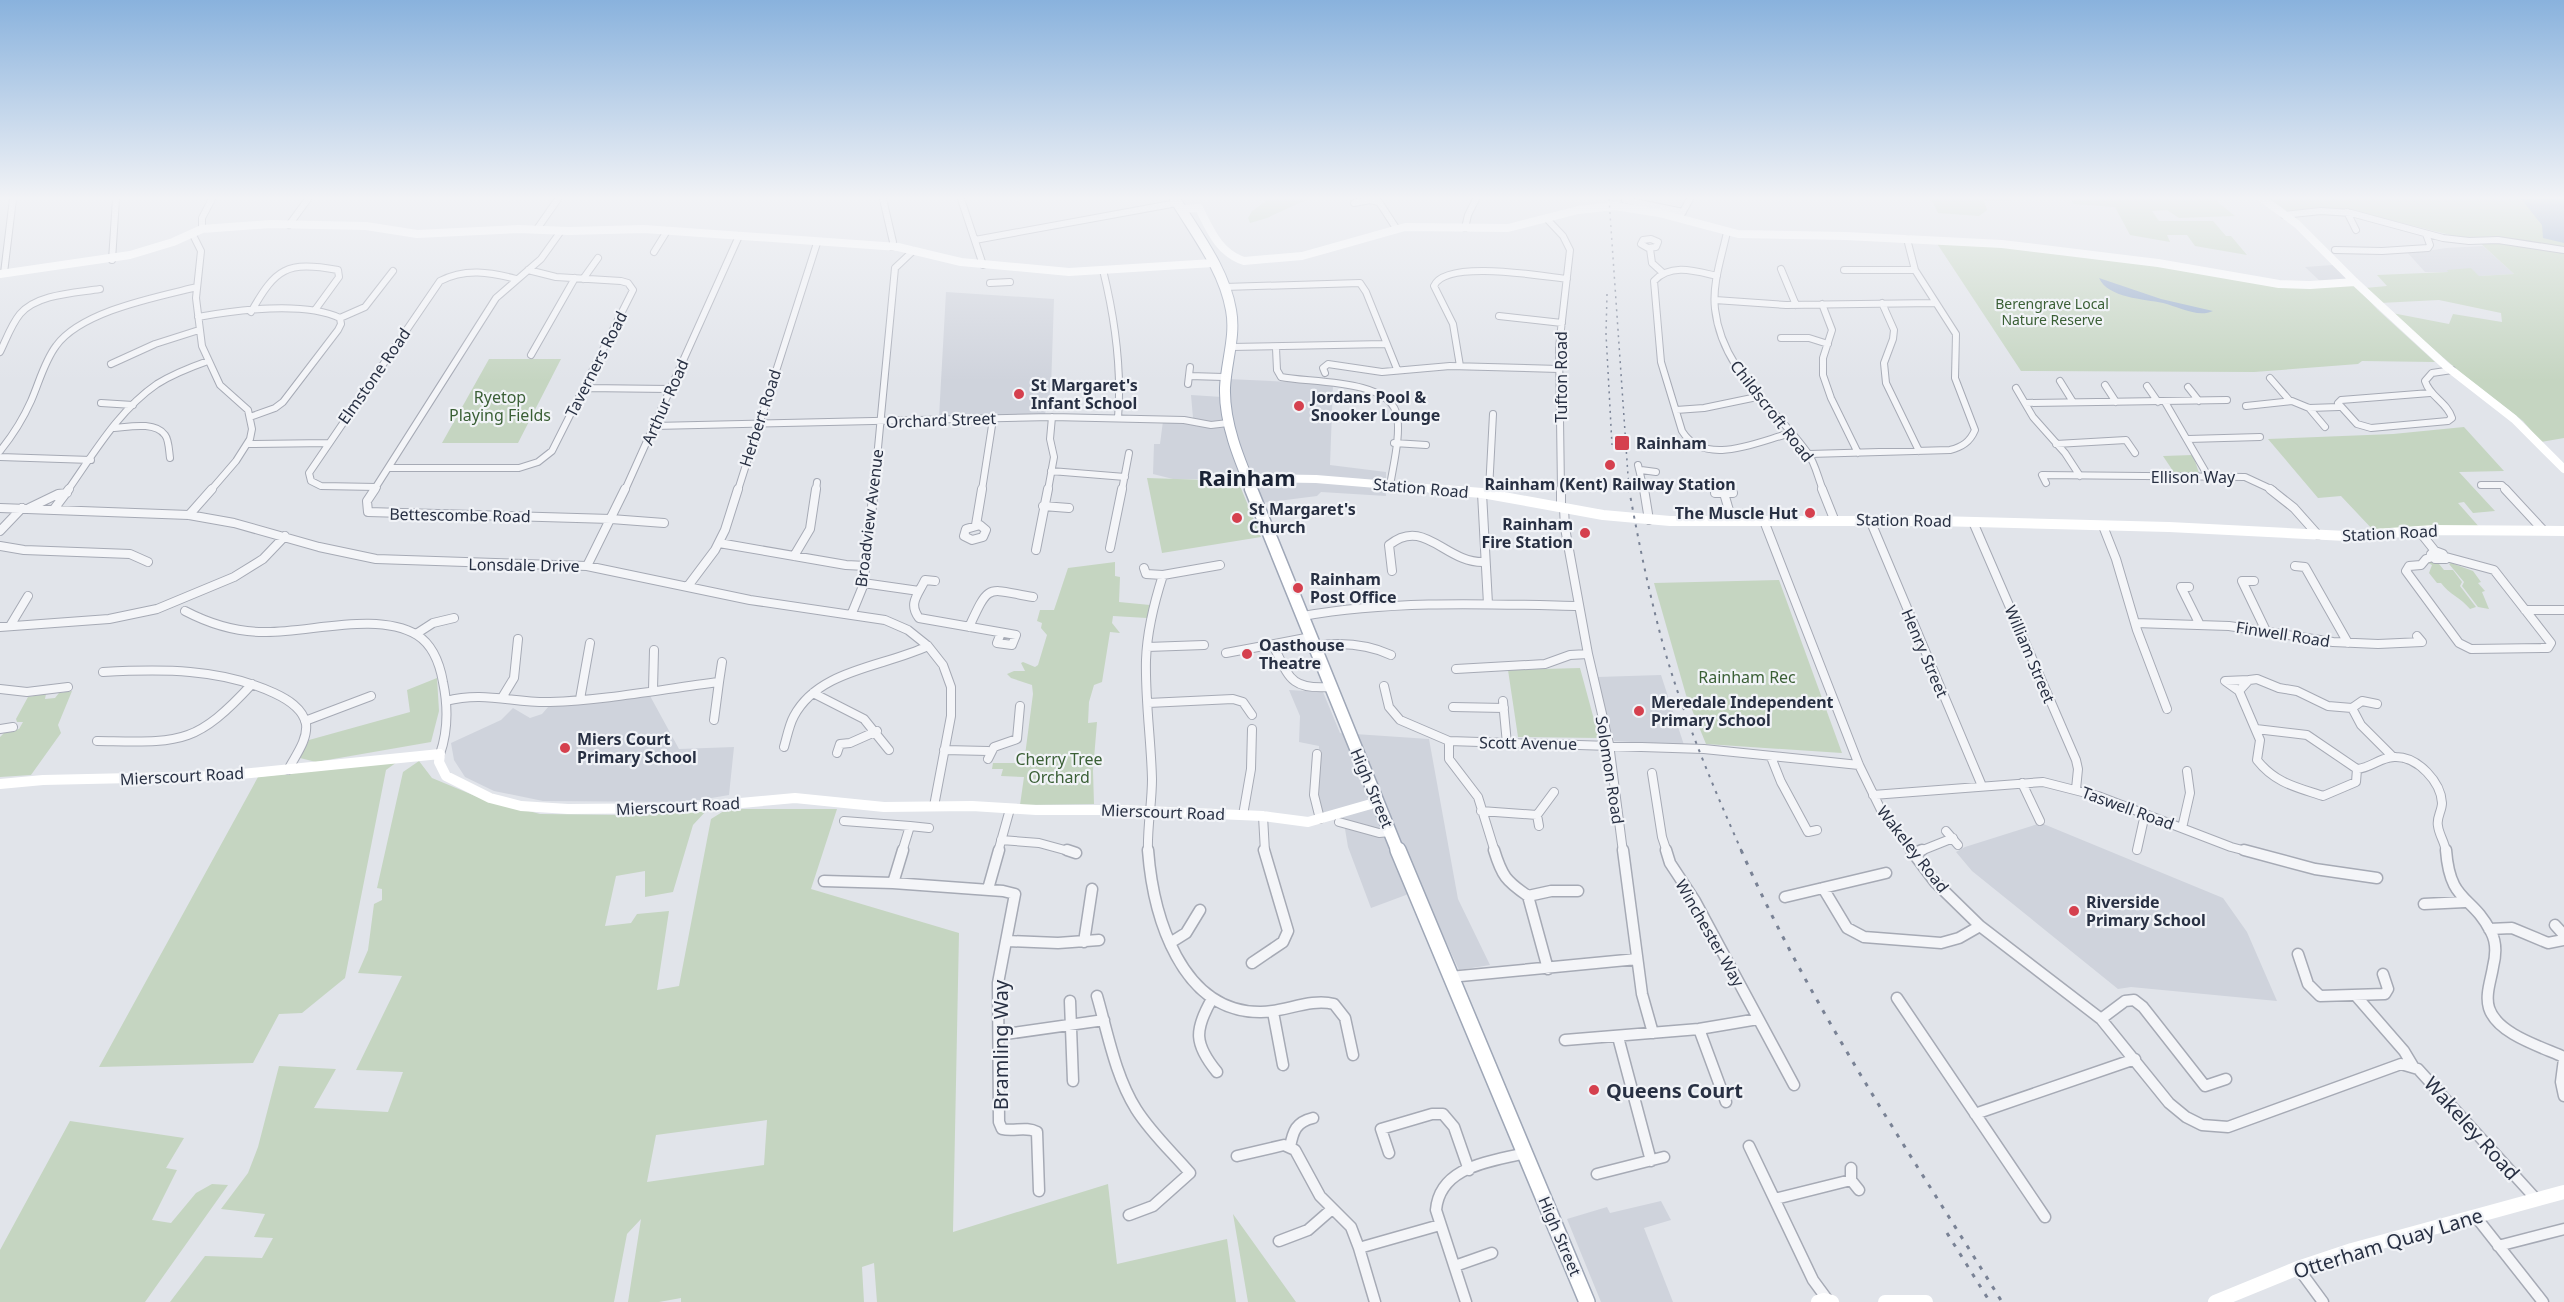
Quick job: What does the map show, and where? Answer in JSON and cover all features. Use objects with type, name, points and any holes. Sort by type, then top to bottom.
[{"type":"main road","name":"High Street","points":[[1211,260],[1224,287],[1231,311],[1231,347],[1224,377],[1228,423],[1247,478],[1449,977],[1587,1302]]},
{"type":"street","points":[[2,274],[112,260]]},
{"type":"street","points":[[189,515],[221,480],[252,434],[250,417],[244,405],[220,385],[208,361],[199,330],[197,287],[200,260]]},
{"type":"street","name":"Bettescombe Road","points":[[539,260],[492,304],[376,487],[366,505],[367,510],[371,513],[611,519]]},
{"type":"street","points":[[583,279],[597,260]]},
{"type":"street","name":"Arthur Road","points":[[587,566],[654,426],[728,260]]},
{"type":"street","name":"Herbert Road","points":[[688,586],[719,543],[812,260]]},
{"type":"street","name":"Broadview Avenue","points":[[852,613],[863,583],[866,566],[895,268],[904,260]]},
{"type":"street","points":[[946,260],[1069,272],[1213,263]]},
{"type":"street","points":[[981,260],[983,265]]},
{"type":"street","name":"Tufton Road","points":[[1562,507],[1559,369],[1568,260]]},
{"type":"street","points":[[1651,260],[1652,264],[1663,273]]},
{"type":"street","name":"Childscroft Road","points":[[1721,260],[1715,300],[1724,344],[1735,366],[1757,397],[1809,454],[1834,519]]},
{"type":"street","points":[[1809,454],[1960,448],[1968,443],[1975,430],[1955,378],[1956,334],[1915,270],[1912,260]]},
{"type":"street","points":[[2133,260],[2279,284],[2316,285],[2355,282]]},
{"type":"street","points":[[2333,260],[2452,370],[2514,419],[2564,469]]},
{"type":"street","points":[[997,266],[998,282]]},
{"type":"street","points":[[251,312],[272,276],[280,270],[297,267],[338,270],[339,277],[315,310]]},
{"type":"street","points":[[1781,269],[1796,305]]},
{"type":"street","name":"Taverners Road","points":[[389,468],[519,468],[530,466],[552,451],[633,290],[628,283],[621,281],[549,276],[528,270]]},
{"type":"street","points":[[1103,270],[1118,364],[1121,394],[1118,418]]},
{"type":"street","points":[[1717,276],[1680,270],[1663,273],[1654,282],[1661,362],[1686,438],[1692,444],[1711,451],[1729,450],[1791,433]]},
{"type":"street","points":[[1844,270],[1915,270]]},
{"type":"street","points":[[340,318],[365,307],[393,271]]},
{"type":"street","name":"Elmstone Road","points":[[376,487],[327,486],[313,483],[309,478],[309,473],[440,282],[455,274],[469,272],[516,279]]},
{"type":"street","points":[[1460,366],[1459,343],[1454,321],[1434,286],[1440,277],[1450,273],[1491,272],[1568,279]]},
{"type":"street","points":[[531,355],[575,278]]},
{"type":"street","points":[[990,283],[1010,282]]},
{"type":"street","points":[[1224,287],[1342,283],[1367,295],[1397,369]]},
{"type":"street","points":[[0,451],[22,422],[54,350],[65,335],[94,319],[148,300],[197,287]]},
{"type":"street","points":[[0,352],[20,314],[31,306],[47,300],[100,289]]},
{"type":"street","points":[[1715,300],[1796,305],[1935,303]]},
{"type":"street","points":[[1882,303],[1893,326],[1894,335],[1885,357],[1883,373],[1888,389],[1919,451]]},
{"type":"street","points":[[1822,304],[1832,330],[1824,358],[1824,375],[1831,398],[1858,453]]},
{"type":"street","points":[[198,316],[220,312],[315,310],[333,313],[340,318]]},
{"type":"street","points":[[1499,316],[1562,323]]},
{"type":"street","points":[[250,417],[275,408],[283,402],[338,330],[340,318]]},
{"type":"street","points":[[111,364],[155,344],[199,330]]},
{"type":"street","points":[[1780,338],[1809,338],[1828,344]]},
{"type":"street","points":[[1231,347],[1276,348],[1385,344]]},
{"type":"street","points":[[1276,348],[1277,370],[1281,377],[1345,385],[1367,390],[1388,401],[1397,414],[1390,486]]},
{"type":"street","points":[[54,509],[133,405],[158,384],[208,361]]},
{"type":"street","points":[[1325,373],[1323,368],[1328,364],[1382,372],[1397,369],[1460,366],[1559,369]]},
{"type":"street","points":[[1190,367],[1189,380],[1224,377]]},
{"type":"street","points":[[2309,408],[2339,407],[2357,424],[2372,428],[2444,421],[2452,418],[2451,412],[2430,393],[2425,383],[2427,377],[2434,373],[2452,370]]},
{"type":"street","points":[[2270,378],[2290,401]]},
{"type":"street","points":[[2059,384],[2073,402]]},
{"type":"street","points":[[2105,385],[2116,402]]},
{"type":"street","points":[[2146,386],[2161,402],[2188,439],[2208,476]]},
{"type":"street","points":[[2188,387],[2199,401]]},
{"type":"street","points":[[584,388],[670,389]]},
{"type":"street","points":[[2016,388],[2033,417],[2080,476]]},
{"type":"street","points":[[2339,407],[2338,403],[2341,400],[2430,393]]},
{"type":"street","points":[[1676,410],[1702,409],[1757,397]]},
{"type":"street","points":[[2025,403],[2227,400]]},
{"type":"street","points":[[2246,406],[2298,402],[2309,408],[2325,427]]},
{"type":"street","points":[[101,403],[133,405]]},
{"type":"street","points":[[1488,604],[1485,562],[1485,494],[1493,414]]},
{"type":"street","points":[[1039,547],[1043,506],[1054,457],[1050,439],[1052,417]]},
{"type":"street","name":"Orchard Street","points":[[654,426],[1052,417],[1190,421],[1211,425],[1228,423]]},
{"type":"street","points":[[976,525],[993,419]]},
{"type":"street","points":[[114,428],[161,429],[167,436],[170,458]]},
{"type":"street","points":[[2188,439],[2260,437]]},
{"type":"street","points":[[2056,444],[2126,440],[2135,453]]},
{"type":"street","points":[[247,444],[328,443]]},
{"type":"street","points":[[1394,443],[1423,448]]},
{"type":"street","points":[[1110,548],[1129,453]]},
{"type":"street","points":[[0,457],[92,460]]},
{"type":"street","points":[[1648,520],[1640,468],[1656,472]]},
{"type":"street","points":[[1051,471],[1125,477]]},
{"type":"street","name":"Ellison Way","points":[[2045,479],[2080,476],[2245,477],[2273,489],[2286,498],[2318,535]]},
{"type":"street","name":"Station Road","points":[[1247,478],[1316,479],[1485,494],[1648,520],[1834,519],[1973,522],[2346,536],[2419,531],[2564,531]]},
{"type":"street","points":[[794,556],[810,529],[817,482]]},
{"type":"street","points":[[2481,485],[2502,485],[2543,530]]},
{"type":"street","points":[[1715,492],[1733,493]]},
{"type":"street","points":[[0,531],[26,508],[67,493]]},
{"type":"street","points":[[1724,493],[1732,521]]},
{"type":"street","points":[[1043,506],[1069,508]]},
{"type":"street","name":"Solomon Road","points":[[1562,507],[1588,654],[1609,744],[1642,994],[1653,1033]]},
{"type":"street","name":"Lonsdale Drive","points":[[0,508],[189,515],[234,523],[357,556],[395,561],[587,566],[750,600],[852,613],[898,624],[928,646],[943,665],[953,697],[934,806]]},
{"type":"street","points":[[611,519],[664,523]]},
{"type":"street","name":"Henry Street","points":[[1870,520],[1982,786]]},
{"type":"street","name":"Wakeley Road","points":[[1764,521],[1859,765],[1873,795],[1913,854],[1935,882],[1980,926],[2101,1019],[2169,1103],[2194,1121],[2214,1127],[2228,1127],[2401,1064],[2413,1066],[2455,1107],[2536,1198]]},
{"type":"street","name":"William Street","points":[[1973,522],[2076,760],[2078,769],[2076,789]]},
{"type":"street","points":[[2103,526],[2112,546],[2135,623],[2155,669],[2168,709]]},
{"type":"street","points":[[2419,531],[2434,554],[2493,570],[2551,643],[2548,648],[2470,648],[2459,643],[2406,571],[2409,566],[2421,565],[2434,554]]},
{"type":"street","points":[[0,627],[124,617],[153,609],[241,573],[263,559],[285,536]]},
{"type":"street","points":[[1392,571],[1389,545],[1398,538],[1410,536],[1428,539],[1466,561],[1485,562]]},
{"type":"street","points":[[719,543],[866,566]]},
{"type":"street","points":[[0,546],[24,550],[130,554],[148,562]]},
{"type":"street","points":[[1144,568],[1146,574],[1163,575],[1220,565]]},
{"type":"street","points":[[2295,567],[2305,567],[2348,643]]},
{"type":"street","points":[[1163,575],[1151,617],[1147,647],[1152,797],[1147,835],[1152,878],[1170,943],[1186,975],[1212,999],[1241,1011],[1273,1012],[1316,1003],[1334,1004],[1345,1018],[1353,1054]]},
{"type":"street","points":[[935,581],[926,579],[912,607],[919,618],[1001,633]]},
{"type":"street","points":[[2254,582],[2242,581],[2267,633]]},
{"type":"street","points":[[863,583],[920,591]]},
{"type":"street","points":[[2189,587],[2181,587],[2200,625]]},
{"type":"street","points":[[969,627],[988,591],[1034,597]]},
{"type":"street","points":[[10,626],[28,596]]},
{"type":"street","points":[[1303,616],[1341,609],[1488,604],[1579,606]]},
{"type":"street","points":[[2525,610],[2564,609]]},
{"type":"street","points":[[185,611],[210,623],[251,632],[372,626],[394,628],[416,634],[428,646],[443,679],[446,701],[445,733],[440,754]]},
{"type":"street","points":[[416,634],[433,622],[454,618]]},
{"type":"street","name":"Finwell Road","points":[[2135,623],[2229,626],[2348,643],[2422,642],[2417,636]]},
{"type":"street","points":[[503,696],[514,678],[518,639]]},
{"type":"street","points":[[1226,653],[1313,641],[1385,648],[1391,655]]},
{"type":"street","points":[[580,699],[590,643]]},
{"type":"street","points":[[1147,647],[1204,645]]},
{"type":"street","points":[[1273,645],[1290,680],[1300,688],[1330,687]]},
{"type":"street","points":[[784,747],[795,712],[813,693],[838,677],[902,659],[928,646]]},
{"type":"street","points":[[653,690],[654,650]]},
{"type":"street","points":[[1456,669],[1469,665],[1545,664],[1570,655],[1588,654]]},
{"type":"street","points":[[714,720],[722,662]]},
{"type":"street","points":[[103,672],[186,671],[252,684],[289,701],[300,711],[305,721],[304,736],[288,770]]},
{"type":"street","points":[[2239,691],[2249,680]]},
{"type":"street","points":[[2357,769],[2356,782],[2326,796],[2271,777],[2256,757],[2260,740],[2239,691],[2225,681],[2257,680],[2279,688],[2297,691],[2328,706],[2352,708],[2362,701],[2377,704]]},
{"type":"street","points":[[446,701],[469,694],[544,702],[719,682]]},
{"type":"street","points":[[97,741],[163,740],[191,735],[209,725],[226,711],[252,684]]},
{"type":"street","name":"Scott Avenue","points":[[1384,686],[1389,707],[1400,720],[1449,741],[1508,744],[1609,744],[1704,749],[1859,765]]},
{"type":"street","points":[[0,689],[27,692],[68,687]]},
{"type":"street","points":[[813,693],[854,711],[877,731],[889,750]]},
{"type":"street","points":[[305,721],[371,696]]},
{"type":"street","points":[[1148,703],[1233,699],[1244,702],[1252,715]]},
{"type":"street","points":[[1453,707],[1503,704],[1508,744]]},
{"type":"street","points":[[944,750],[988,755],[992,746],[1017,739],[1020,706]]},
{"type":"street","points":[[2352,708],[2361,725],[2392,756]]},
{"type":"street","points":[[0,729],[14,727]]},
{"type":"street","points":[[1243,815],[1251,769],[1252,729]]},
{"type":"street","points":[[2256,729],[2307,735],[2357,769],[2367,768],[2392,756],[2406,758],[2419,765],[2434,784],[2442,802],[2437,825],[2444,839],[2451,883],[2489,929],[2495,947],[2488,1002],[2492,1014],[2510,1030],[2564,1058],[2561,1082],[2564,1096]]},
{"type":"street","points":[[837,753],[840,744],[854,742],[877,731]]},
{"type":"street","points":[[1449,741],[1448,755],[1451,764],[1473,787],[1478,797],[1501,873],[1510,884],[1528,896],[1548,969]]},
{"type":"street","name":"Mierscourt Road","points":[[0,784],[51,780],[188,778],[440,754],[439,762],[442,770],[454,781],[490,798],[521,806],[568,809],[653,810],[795,798],[865,806],[1243,815],[1303,822],[1378,802]]},
{"type":"street","points":[[1317,754],[1313,795],[1320,819]]},
{"type":"street","points":[[1771,757],[1781,782],[1808,832],[1817,830]]},
{"type":"street","points":[[2182,828],[2190,789],[2187,771]]},
{"type":"street","name":"Winchester Way","points":[[1652,773],[1664,847],[1670,863],[1695,901],[1794,1085]]},
{"type":"street","points":[[2022,783],[2040,821]]},
{"type":"street","name":"Taswell Road","points":[[1873,795],[2022,783],[2050,783],[2076,789],[2231,847],[2337,873],[2377,878]]},
{"type":"street","points":[[1539,826],[1537,815],[1554,792]]},
{"type":"street","points":[[988,889],[1010,809]]},
{"type":"street","points":[[1481,811],[1537,815]]},
{"type":"street","points":[[2137,850],[2145,814]]},
{"type":"street","points":[[1252,963],[1283,942],[1288,931],[1264,849],[1263,816]]},
{"type":"street","points":[[844,821],[929,828]]},
{"type":"street","points":[[1339,822],[1379,832],[1390,832]]},
{"type":"street","points":[[893,883],[910,826]]},
{"type":"street","points":[[1913,854],[1952,838]]},
{"type":"street","points":[[1001,840],[1032,842],[1076,853]]},
{"type":"street","points":[[1785,897],[1886,873]]},
{"type":"street","name":"Bramling Way","points":[[824,881],[988,889],[1011,891],[1015,894],[1008,941],[998,983],[1000,1126],[1006,1131],[1028,1128],[1036,1130],[1039,1191]]},
{"type":"street","points":[[1823,888],[1847,928],[1864,937],[1941,943],[1959,938],[1980,926]]},
{"type":"street","points":[[1083,942],[1092,889]]},
{"type":"street","points":[[1528,896],[1551,891],[1578,891]]},
{"type":"street","points":[[2424,904],[2465,902]]},
{"type":"street","points":[[1170,943],[1186,933],[1200,910]]},
{"type":"street","points":[[2555,925],[2564,935]]},
{"type":"street","points":[[2489,929],[2510,928],[2548,943],[2564,940]]},
{"type":"street","points":[[1008,941],[1058,943],[1099,940]]},
{"type":"street","points":[[2298,954],[2308,984],[2320,996],[2357,997],[2388,992],[2383,974]]},
{"type":"street","points":[[1449,977],[1637,959]]},
{"type":"street","points":[[1097,996],[1119,1072],[1135,1108],[1190,1173],[1153,1206],[1129,1215]]},
{"type":"street","points":[[2357,997],[2404,1051],[2413,1066]]},
{"type":"street","points":[[1897,998],[2045,1217]]},
{"type":"street","points":[[1212,999],[1200,1022],[1197,1036],[1202,1052],[1217,1072]]},
{"type":"street","points":[[2101,1019],[2125,1001],[2134,1000],[2143,1007],[2205,1086],[2226,1079]]},
{"type":"street","points":[[1070,1001],[1073,1081]]},
{"type":"street","points":[[1273,1012],[1283,1065]]},
{"type":"street","points":[[1564,1040],[1699,1029],[1758,1019]]},
{"type":"street","points":[[999,1035],[1104,1020]]},
{"type":"street","points":[[1699,1029],[1726,1102]]},
{"type":"street","points":[[1618,1037],[1651,1161]]},
{"type":"street","points":[[1975,1114],[2134,1059]]},
{"type":"street","points":[[1389,1153],[1381,1129],[1432,1114],[1443,1114],[1454,1127],[1469,1170]]},
{"type":"street","points":[[1290,1147],[1293,1127],[1301,1120],[1313,1118]]},
{"type":"street","points":[[1237,1156],[1276,1146],[1290,1147],[1298,1154],[1320,1196],[1351,1227],[1375,1302]]},
{"type":"street","points":[[1749,1146],[1823,1302]]},
{"type":"street","points":[[1466,1302],[1440,1225],[1435,1203],[1438,1191],[1452,1176],[1525,1153]]},
{"type":"street","points":[[1598,1174],[1664,1157]]},
{"type":"street","points":[[1851,1168],[1851,1180],[1859,1190]]},
{"type":"street","points":[[1775,1199],[1851,1180]]},
{"type":"street","name":"Otterham Quay Lane","points":[[2215,1302],[2298,1268],[2352,1250],[2564,1192]]},
{"type":"street","points":[[1279,1241],[1303,1235],[1318,1225],[1332,1209]]},
{"type":"street","points":[[2476,1217],[2543,1302]]},
{"type":"street","points":[[1359,1248],[1440,1225]]},
{"type":"street","points":[[2498,1246],[2564,1229]]},
{"type":"street","points":[[1455,1266],[1492,1253]]},
{"type":"street","points":[[2298,1268],[2323,1302]]},
{"type":"street","points":[[1885,1302],[1926,1302]]},
{"type":"shaded area","points":[[2414,260],[2498,260],[2514,274],[2479,276],[2425,272]]},
{"type":"shaded area","points":[[2333,265],[2346,277],[2344,280],[2321,282],[2305,267]]},
{"type":"shaded area","points":[[946,292],[1054,299],[1051,388],[1045,414],[939,417]]},
{"type":"shaded area","points":[[1227,379],[1333,384],[1330,465],[1386,472],[1386,496],[1321,492],[1317,496],[1261,503],[1250,479],[1173,479],[1153,474],[1154,444],[1160,444],[1163,421],[1193,418],[1191,395],[1222,397]]},
{"type":"shaded area","name":"Meredale Independent Primary School","points":[[1661,675],[1684,745],[1614,741],[1597,677]]},
{"type":"shaded area","points":[[1289,690],[1323,692],[1340,733],[1429,739],[1458,899],[1490,965],[1459,970],[1422,889],[1371,908],[1348,847],[1343,817],[1318,813],[1319,746],[1299,742],[1300,716]]},
{"type":"shaded area","name":"Miers Court Primary School","points":[[649,694],[679,749],[734,747],[729,795],[688,802],[543,801],[494,791],[465,777],[454,760],[451,743],[501,720],[513,708],[530,718],[542,714],[549,706]]},
{"type":"shaded area","name":"Riverside Primary School","points":[[2041,823],[2223,898],[2247,932],[2277,1001],[2131,987],[2118,989],[1972,871],[1956,852],[1965,847]]},
{"type":"shaded area","points":[[1661,1201],[1671,1220],[1644,1228],[1673,1302],[1601,1302],[1567,1219],[1607,1207],[1610,1213]]},
{"type":"green space","name":"Berengrave Local Nature Reserve","points":[[1948,260],[2121,260],[2261,284],[2355,286],[2435,362],[2362,361],[2358,364],[2254,372],[2021,371]]},
{"type":"green space","points":[[2498,260],[2564,260],[2564,438],[2541,442],[2523,421],[2460,372],[2392,313],[2449,324],[2453,314],[2502,322],[2501,313],[2439,300],[2380,303],[2365,288],[2387,286],[2377,275],[2448,272],[2447,270],[2471,268],[2479,276],[2514,274]]},
{"type":"green space","name":"Ryetop Playing Fields","points":[[489,359],[561,359],[518,443],[442,443]]},
{"type":"green space","points":[[2464,427],[2504,471],[2459,472],[2495,511],[2473,513],[2464,502],[2458,503],[2481,529],[2374,531],[2341,496],[2318,498],[2268,439],[2393,434]]},
{"type":"green space","points":[[2193,455],[2199,473],[2175,474],[2163,456]]},
{"type":"green space","points":[[1147,478],[1238,481],[1261,537],[1162,553]]},
{"type":"green space","points":[[2430,561],[2439,564],[2444,570],[2453,570],[2462,582],[2460,586],[2476,607],[2470,609],[2441,583],[2437,583],[2429,573],[2432,565],[2428,563]]},
{"type":"green space","name":"Cherry Tree Orchard","points":[[1115,562],[1115,576],[1120,577],[1119,602],[1150,605],[1147,618],[1113,616],[1112,623],[1120,633],[1110,632],[1102,682],[1094,685],[1089,702],[1088,723],[1097,722],[1093,771],[1094,804],[1020,805],[1024,777],[1001,776],[1003,769],[992,769],[993,763],[1024,763],[1033,694],[1032,685],[1011,678],[1007,674],[1014,671],[1025,671],[1021,663],[1023,662],[1035,667],[1038,665],[1047,635],[1041,628],[1042,623],[1037,621],[1040,610],[1054,610],[1068,568]]},
{"type":"green space","points":[[2449,564],[2473,571],[2481,582],[2478,583],[2485,591],[2482,592],[2489,609],[2478,607],[2462,586],[2464,582]]},
{"type":"green space","name":"Rainham Rec","points":[[1779,580],[1842,753],[1706,744],[1686,695],[1654,583]]},
{"type":"green space","points":[[1580,668],[1599,738],[1518,737],[1508,670]]},
{"type":"green space","points":[[437,678],[439,711],[431,742],[316,762],[300,758],[309,740],[410,712],[407,690]]},
{"type":"green space","points":[[72,691],[58,725],[61,733],[31,775],[0,777],[0,737],[6,731],[19,729],[23,722],[17,722],[16,719],[28,697],[46,694],[45,699],[55,698],[59,693]]},
{"type":"green space","points":[[419,761],[432,778],[480,798],[540,814],[624,815],[706,811],[693,825],[673,892],[645,897],[645,871],[616,876],[605,926],[631,923],[637,914],[669,911],[657,990],[679,986],[711,819],[727,809],[837,809],[811,889],[959,933],[953,1232],[1108,1184],[1117,1264],[1227,1239],[1236,1302],[877,1302],[874,1263],[862,1267],[864,1302],[681,1302],[681,1298],[659,1302],[628,1302],[641,1219],[627,1234],[614,1302],[170,1302],[205,1256],[262,1258],[273,1238],[254,1237],[265,1214],[221,1209],[248,1173],[258,1147],[279,1066],[336,1069],[314,1108],[388,1112],[403,1072],[356,1070],[402,976],[358,973],[368,950],[374,904],[382,900],[382,889],[377,888],[403,772]],"holes":[[[767,1120],[764,1165],[647,1182],[656,1135]]]},
{"type":"green space","points":[[397,762],[386,770],[345,978],[302,1013],[279,1014],[253,1063],[99,1067],[258,777]]},
{"type":"green space","points":[[70,1121],[184,1138],[166,1168],[177,1170],[152,1220],[171,1223],[196,1193],[212,1184],[228,1185],[145,1302],[0,1302],[0,1250]]},
{"type":"green space","points":[[1233,1214],[1296,1302],[1248,1302]]},
{"type":"water","points":[[2099,278],[2161,299],[2213,311],[2195,313],[2163,303],[2118,294],[2104,285]]},
{"type":"railway","points":[[1613,260],[1629,490]]},
{"type":"railway","points":[[1607,294],[1606,334],[1612,445]]},
{"type":"railway","points":[[1629,489],[1648,582],[1669,665],[1697,746],[1742,852]]},
{"type":"railway","points":[[1741,850],[1769,909],[1831,1024],[2002,1302]]},
{"type":"railway","points":[[1947,1233],[1990,1302]]},
{"type":"place","name":"St Margaret's Infant School","points":[[1019,394]]},
{"type":"place","name":"Jordans Pool & Snooker Lounge","points":[[1299,406]]},
{"type":"place","name":"Rainham","points":[[1622,443]]},
{"type":"place","name":"Rainham (Kent) Railway Station","points":[[1610,465]]},
{"type":"place","name":"The Muscle Hut","points":[[1810,513]]},
{"type":"place","name":"St Margaret's Church","points":[[1237,518]]},
{"type":"place","name":"Rainham Fire Station","points":[[1585,533]]},
{"type":"place","name":"Rainham Post Office","points":[[1298,588]]},
{"type":"place","name":"Oasthouse Theatre","points":[[1247,654]]},
{"type":"place","name":"Meredale Independent Primary School","points":[[1639,711]]},
{"type":"place","name":"Miers Court Primary School","points":[[565,748]]},
{"type":"place","name":"Riverside Primary School","points":[[2074,911]]},
{"type":"place","name":"Queens Court","points":[[1594,1090]]},
{"type":"district","name":"Rainham","points":[[1247,477]]}]
